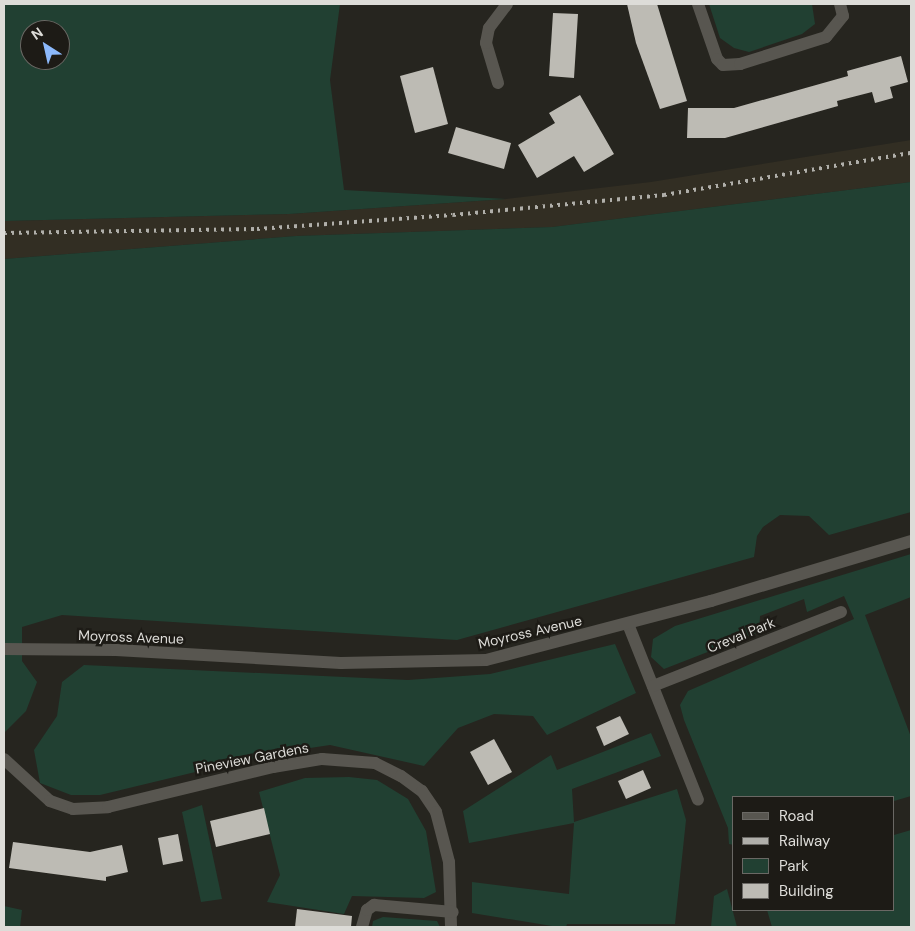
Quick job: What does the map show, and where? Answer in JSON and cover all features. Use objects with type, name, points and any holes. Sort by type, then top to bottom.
[{"type":"street","points":[[498,83],[486,43],[489,28],[507,4]]},
{"type":"street","points":[[698,4],[717,59],[723,65],[740,64],[826,37],[843,16],[840,4]]},
{"type":"street","name":"Moyross Avenue","points":[[4,649],[53,649],[407,664],[486,660],[628,624],[911,541]]},
{"type":"street","name":"Creval Park","points":[[653,686],[840,612]]},
{"type":"street","points":[[628,624],[698,800]]},
{"type":"street","name":"Pineview Gardens","points":[[4,759],[50,801],[73,809],[108,807],[264,769],[322,759],[375,763],[401,776],[422,791],[436,812],[449,862],[453,912],[451,927]]},
{"type":"street","points":[[362,927],[367,910],[374,905],[453,912]]},
{"type":"shaded area","points":[[911,140],[911,182],[552,227],[296,236],[4,259],[4,221],[289,214],[506,199],[651,182]]},
{"type":"green space","points":[[4,4],[340,4],[330,80],[344,190],[506,199],[289,214],[4,221]]},
{"type":"green space","points":[[709,4],[812,4],[815,24],[802,34],[749,52],[734,48],[720,38]]},
{"type":"green space","points":[[911,182],[911,512],[829,535],[809,516],[780,515],[763,527],[757,536],[754,557],[457,640],[62,615],[22,627],[22,661],[37,682],[26,711],[4,733],[4,259],[296,236],[552,227]]},
{"type":"green space","points":[[911,554],[911,597],[865,615],[911,737],[911,796],[895,801],[895,796],[732,796],[732,845],[729,844],[728,828],[684,720],[680,705],[688,691],[854,619],[844,596],[807,612],[804,599],[760,616],[759,632],[664,669],[651,657],[653,639],[675,626]]},
{"type":"green space","points":[[615,644],[636,693],[547,735],[533,716],[494,714],[458,728],[424,766],[330,745],[270,754],[100,795],[71,795],[40,783],[34,750],[57,716],[62,682],[84,665],[408,680],[490,674]]},
{"type":"green space","points":[[651,733],[661,756],[572,789],[574,822],[677,789],[686,820],[675,924],[567,924],[566,927],[558,927],[472,913],[472,882],[569,894],[574,823],[469,843],[463,811],[551,755],[557,770]]},
{"type":"green space","points":[[349,777],[377,780],[408,799],[426,831],[436,892],[424,898],[352,896],[344,914],[267,902],[280,875],[259,792],[305,778]]},
{"type":"green space","points":[[202,805],[222,899],[201,902],[182,812]]},
{"type":"green space","points":[[911,830],[911,927],[772,927],[767,911],[895,911],[895,835]]},
{"type":"green space","points":[[727,889],[737,927],[711,927],[714,896]]},
{"type":"green space","points":[[4,906],[22,910],[20,927],[4,927]]},
{"type":"green space","points":[[383,917],[437,921],[440,927],[372,927],[373,921]]},
{"type":"building","points":[[627,4],[657,4],[687,101],[660,109],[636,43]]},
{"type":"building","points":[[553,13],[578,14],[574,78],[549,76]]},
{"type":"building","points":[[901,56],[908,82],[890,87],[893,98],[875,103],[872,92],[837,101],[838,106],[725,138],[687,138],[688,108],[734,108],[848,76],[847,71]]},
{"type":"building","points":[[433,67],[448,124],[415,133],[400,76]]},
{"type":"building","points":[[580,95],[614,154],[584,172],[574,156],[537,178],[518,145],[555,123],[549,113]]},
{"type":"building","points":[[456,127],[511,143],[504,169],[448,153]]},
{"type":"building","points":[[620,716],[629,734],[604,746],[596,727]]},
{"type":"building","points":[[494,739],[512,772],[488,785],[470,752]]},
{"type":"building","points":[[643,770],[651,788],[626,799],[618,781]]},
{"type":"building","points":[[264,808],[270,834],[216,847],[210,821]]},
{"type":"building","points":[[178,834],[183,861],[163,865],[158,838]]},
{"type":"building","points":[[13,842],[90,852],[122,845],[128,872],[106,877],[106,881],[9,868]]},
{"type":"building","points":[[297,909],[352,916],[351,927],[295,927]]},
{"type":"railway","points":[[4,233],[257,229],[453,215],[664,195],[911,153]]}]
